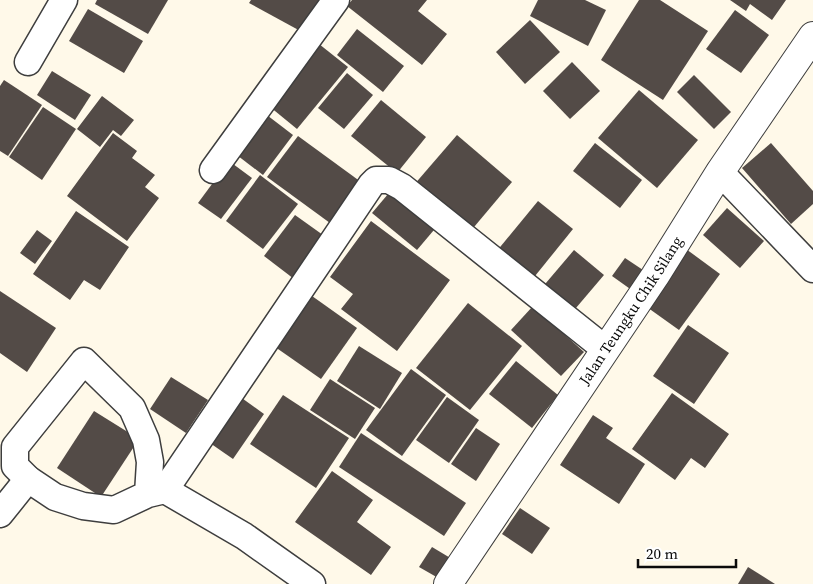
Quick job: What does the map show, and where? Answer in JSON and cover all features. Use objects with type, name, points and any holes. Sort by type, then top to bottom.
[{"type":"street","points":[[28,62],[64,0]]},
{"type":"street","points":[[213,170],[336,0]]},
{"type":"street","name":"Jalan Teungku Chik Silang","points":[[448,584],[655,276],[720,172],[813,36]]},
{"type":"street","points":[[720,172],[813,269]]},
{"type":"street","points":[[157,492],[146,440],[132,408],[84,361],[15,447],[15,466],[28,479],[55,497],[83,506],[114,510],[157,492],[376,180],[389,180],[402,187],[605,349]]},
{"type":"street","points":[[0,514],[28,479]]},
{"type":"street","points":[[157,492],[244,536],[312,584]]},
{"type":"building","points":[[97,0],[168,0],[148,34],[95,4]]},
{"type":"building","points":[[251,0],[322,0],[304,33],[249,3]]},
{"type":"building","points":[[352,0],[427,0],[418,11],[447,34],[422,65],[347,6]]},
{"type":"building","points":[[538,0],[585,0],[606,10],[588,46],[530,16]]},
{"type":"building","points":[[639,0],[660,0],[708,31],[663,100],[601,60]]},
{"type":"building","points":[[730,0],[786,0],[772,20],[750,4],[746,11]]},
{"type":"building","points":[[88,9],[143,41],[124,73],[69,41]]},
{"type":"building","points":[[735,10],[769,35],[741,73],[706,49]]},
{"type":"building","points":[[530,20],[560,52],[525,84],[496,52]]},
{"type":"building","points":[[357,29],[404,66],[383,92],[337,55]]},
{"type":"building","points":[[314,40],[348,67],[297,129],[264,102]]},
{"type":"building","points":[[572,62],[600,91],[570,119],[543,91]]},
{"type":"building","points":[[52,71],[91,95],[75,120],[37,95]]},
{"type":"building","points":[[347,73],[373,95],[344,129],[318,108]]},
{"type":"building","points":[[694,75],[731,112],[714,129],[677,92]]},
{"type":"building","points":[[4,80],[42,105],[8,156],[0,151],[0,86]]},
{"type":"building","points":[[639,90],[698,140],[657,188],[598,138]]},
{"type":"building","points":[[102,96],[134,120],[121,136],[113,130],[100,147],[77,129]]},
{"type":"building","points":[[381,100],[426,137],[397,173],[351,136]]},
{"type":"building","points":[[43,107],[76,129],[42,180],[9,157]]},
{"type":"building","points":[[259,109],[293,135],[263,175],[229,149]]},
{"type":"building","points":[[113,133],[137,151],[132,158],[155,175],[145,187],[159,198],[127,241],[67,196]]},
{"type":"building","points":[[457,135],[512,182],[469,233],[413,186]]},
{"type":"building","points":[[298,136],[361,182],[330,223],[267,177]]},
{"type":"building","points":[[595,143],[642,180],[620,208],[573,171]]},
{"type":"building","points":[[771,143],[813,191],[813,204],[791,224],[742,168]]},
{"type":"building","points":[[229,161],[252,178],[221,219],[198,203]]},
{"type":"building","points":[[260,175],[298,204],[263,249],[226,221]]},
{"type":"building","points":[[394,187],[439,224],[417,250],[372,213]]},
{"type":"building","points":[[538,201],[573,229],[531,281],[496,252]]},
{"type":"building","points":[[727,208],[764,241],[740,268],[703,235]]},
{"type":"building","points":[[76,211],[129,247],[100,290],[84,280],[70,300],[33,274]]},
{"type":"building","points":[[295,215],[330,240],[298,282],[264,256]]},
{"type":"building","points":[[371,221],[450,280],[397,351],[341,309],[353,294],[330,277]]},
{"type":"building","points":[[37,230],[52,241],[35,264],[20,253]]},
{"type":"building","points":[[686,249],[720,274],[679,330],[644,305]]},
{"type":"building","points":[[574,250],[604,275],[570,315],[540,290]]},
{"type":"building","points":[[625,258],[646,272],[633,291],[612,276]]},
{"type":"building","points":[[0,291],[56,328],[27,372],[0,353]]},
{"type":"building","points":[[305,291],[357,328],[321,379],[268,342]]},
{"type":"building","points":[[468,303],[522,346],[470,410],[416,368]]},
{"type":"building","points":[[533,306],[584,352],[561,376],[511,330]]},
{"type":"building","points":[[688,325],[729,353],[694,404],[653,376]]},
{"type":"building","points":[[359,346],[402,373],[380,409],[337,381]]},
{"type":"building","points":[[516,361],[558,395],[532,428],[489,394]]},
{"type":"building","points":[[411,369],[446,395],[402,456],[366,430]]},
{"type":"building","points":[[171,377],[208,400],[186,433],[150,409]]},
{"type":"building","points":[[330,379],[375,408],[355,439],[310,410]]},
{"type":"building","points":[[672,393],[729,434],[705,468],[691,458],[675,480],[632,449]]},
{"type":"building","points":[[283,395],[349,438],[316,488],[250,444]]},
{"type":"building","points":[[239,396],[264,414],[233,459],[207,441]]},
{"type":"building","points":[[447,397],[479,420],[449,463],[416,440]]},
{"type":"building","points":[[94,411],[139,439],[101,497],[57,468]]},
{"type":"building","points":[[593,415],[613,428],[606,438],[645,464],[619,504],[560,465]]},
{"type":"building","points":[[476,428],[500,444],[476,481],[451,464]]},
{"type":"building","points":[[361,433],[466,503],[444,536],[339,467]]},
{"type":"building","points":[[332,471],[373,500],[357,522],[391,547],[371,575],[295,522]]},
{"type":"building","points":[[520,508],[550,528],[532,554],[502,534]]},
{"type":"building","points":[[432,547],[452,559],[440,579],[419,567]]},
{"type":"building","points":[[748,567],[775,584],[738,584]]}]
